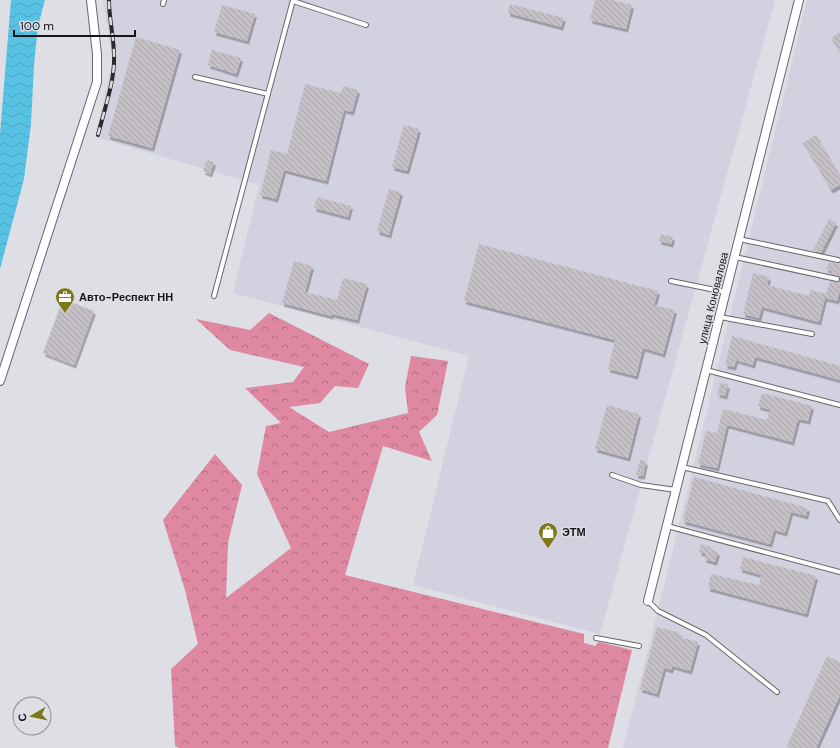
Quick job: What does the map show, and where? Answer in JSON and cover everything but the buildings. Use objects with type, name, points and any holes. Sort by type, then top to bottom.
[{"type":"street","points":[[0,381],[97,82],[98,54],[91,0]]},
{"type":"street","name":"улица Коновалова","points":[[648,601],[799,0]]},
{"type":"lane","points":[[214,296],[293,0],[366,25]]},
{"type":"lane","points":[[195,77],[268,94]]},
{"type":"lane","points":[[739,239],[838,260]]},
{"type":"lane","points":[[734,257],[837,279]]},
{"type":"lane","points":[[671,281],[726,292]]},
{"type":"lane","points":[[719,317],[812,334]]},
{"type":"lane","points":[[706,370],[840,405]]},
{"type":"lane","points":[[682,467],[828,501],[840,520]]},
{"type":"lane","points":[[612,475],[641,485],[676,490]]},
{"type":"lane","points":[[667,526],[840,572]]},
{"type":"lane","points":[[648,601],[658,610],[706,635],[777,692]]},
{"type":"lane","points":[[596,638],[639,646]]},
{"type":"shaded area","points":[[103,0],[775,0],[600,634],[413,585],[469,356],[233,293],[259,185],[95,137],[113,61]]},
{"type":"shaded area","points":[[807,0],[840,0],[840,748],[623,748],[666,578]]},
{"type":"green space","points":[[269,313],[369,364],[358,388],[335,386],[320,403],[289,407],[329,432],[408,413],[405,387],[411,356],[448,361],[437,415],[419,432],[432,461],[383,446],[345,575],[584,634],[584,643],[595,646],[599,642],[632,650],[608,748],[179,748],[175,746],[171,669],[198,644],[185,590],[163,520],[215,454],[242,485],[228,543],[226,598],[291,548],[257,474],[266,426],[281,423],[245,388],[293,382],[304,367],[230,350],[196,319],[250,330]]},
{"type":"water","points":[[11,0],[45,0],[38,26],[34,65],[31,124],[24,179],[0,269],[0,134]]},
{"type":"railway","points":[[98,135],[111,85],[114,66],[114,49],[109,0]]},
{"type":"place","name":"Авто-Респект НН","points":[[65,314]]},
{"type":"place","name":"ЭТМ","points":[[548,549]]}]
